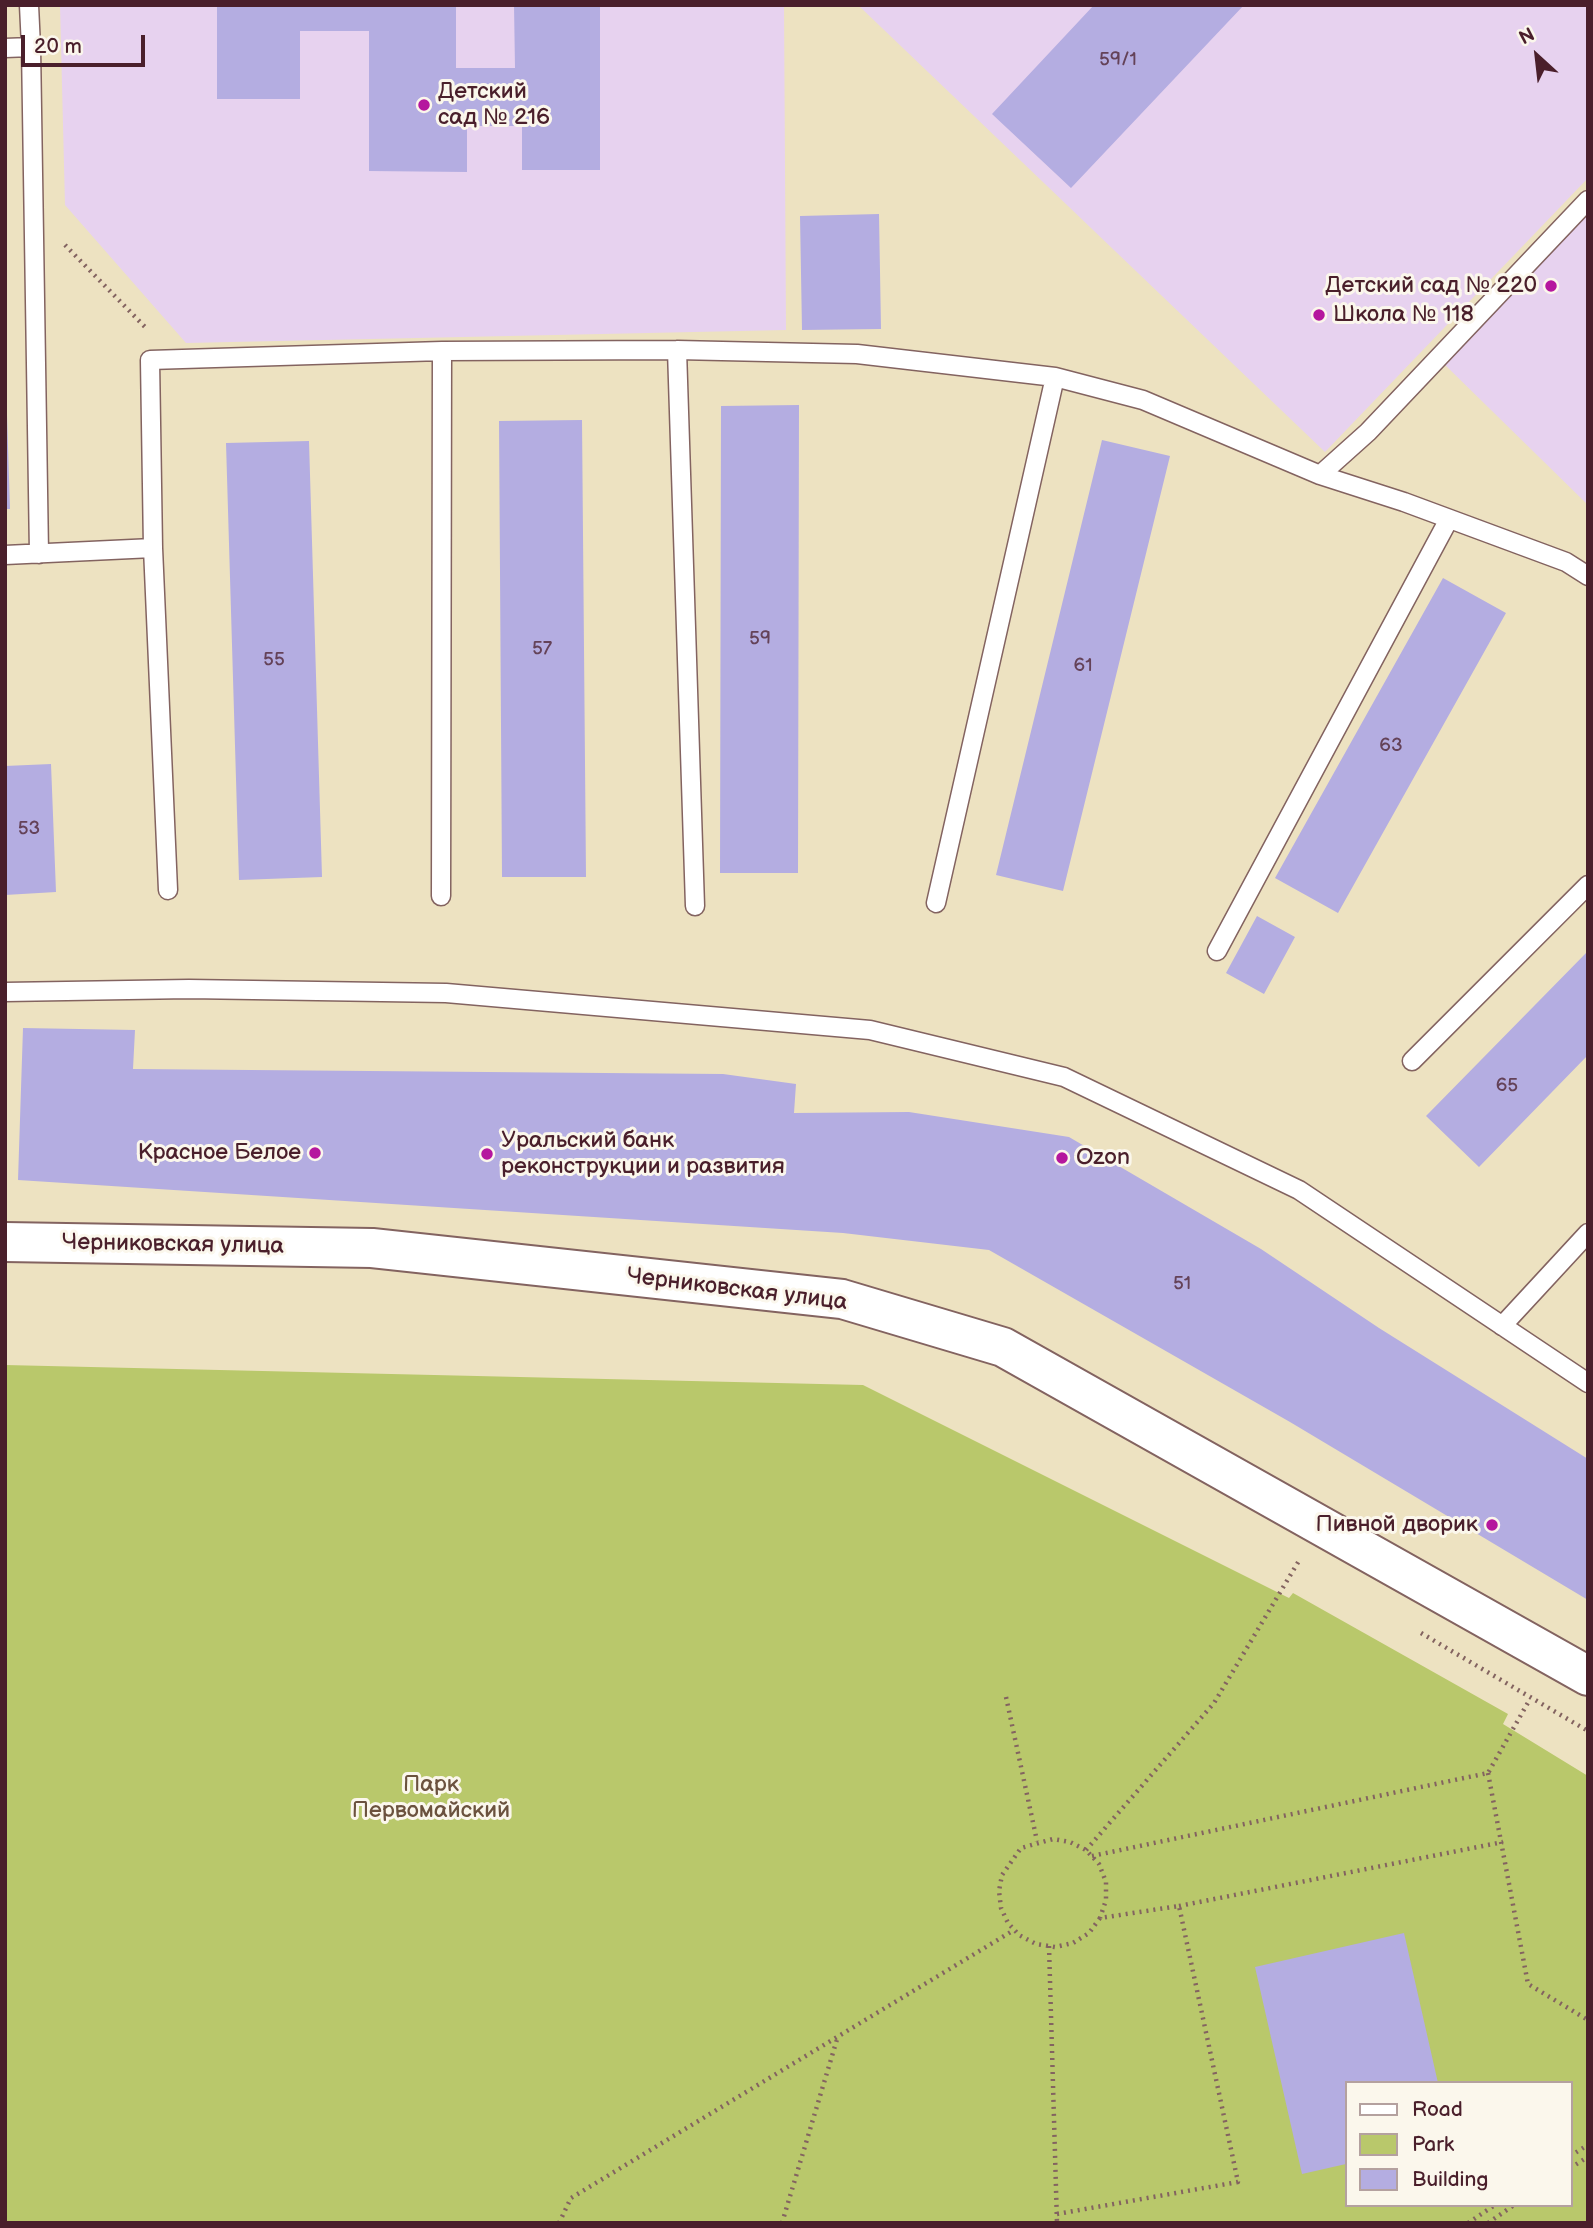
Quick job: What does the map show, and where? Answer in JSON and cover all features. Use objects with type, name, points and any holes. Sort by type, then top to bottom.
[{"type":"street","name":"Черниковская улица","points":[[5,1242],[372,1248],[842,1300],[1003,1347],[1588,1676]]},
{"type":"lane","points":[[29,5],[39,554]]},
{"type":"lane","points":[[5,48],[31,47]]},
{"type":"lane","points":[[1320,475],[1368,432],[1588,200]]},
{"type":"lane","points":[[677,350],[695,906]]},
{"type":"lane","points":[[168,890],[153,548],[150,360],[442,351],[677,350],[857,354],[1055,377],[1143,400],[1320,475],[1566,562],[1588,576]]},
{"type":"lane","points":[[442,351],[442,896]]},
{"type":"lane","points":[[936,903],[1055,377]]},
{"type":"lane","points":[[1217,951],[1449,519]]},
{"type":"lane","points":[[5,555],[153,548]]},
{"type":"lane","points":[[1412,1061],[1588,885]]},
{"type":"lane","points":[[5,992],[189,989],[446,993],[870,1030],[1064,1077],[1299,1190],[1588,1383]]},
{"type":"lane","points":[[1502,1326],[1588,1233]]},
{"type":"path","points":[[34,214],[177,360]]},
{"type":"path","points":[[1086,1850],[1214,1703],[1300,1559],[1312,1566]]},
{"type":"path","points":[[1415,1629],[1588,1731]]},
{"type":"path","points":[[1006,1697],[1037,1841]]},
{"type":"path","points":[[1530,1699],[1488,1773],[1528,1984],[1588,2020]]},
{"type":"path","points":[[1091,1856],[1488,1773]]},
{"type":"path","points":[[1053,1839],[1070,1842],[1086,1850],[1099,1864],[1106,1882],[1106,1900],[1100,1918],[1089,1933],[1073,1943],[1049,1946],[1036,1944],[1014,1930],[1001,1908],[999,1891],[1002,1875],[1021,1848],[1037,1841],[1053,1839]]},
{"type":"path","points":[[1100,1918],[1179,1906],[1503,1842]]},
{"type":"path","points":[[1057,2214],[1238,2182],[1179,1906]]},
{"type":"path","points":[[559,2223],[571,2198],[1014,1930]]},
{"type":"path","points":[[1049,1946],[1057,2223]]},
{"type":"path","points":[[782,2223],[838,2035]]},
{"type":"path","points":[[1572,2155],[1588,2145]]},
{"type":"path","points":[[1572,2167],[1588,2157]]},
{"type":"path","points":[[1468,2223],[1492,2207]]},
{"type":"path","points":[[1488,2223],[1511,2207]]},
{"type":"shaded area","name":"Детский сад № 216","points":[[60,5],[784,5],[786,330],[186,343],[65,205]]},
{"type":"shaded area","name":"Школа № 118","points":[[858,5],[1588,5],[1588,178],[1325,452]]},
{"type":"shaded area","name":"Детский сад № 220","points":[[1588,212],[1588,505],[1441,361]]},
{"type":"green space","name":"Парк Первомайский","points":[[5,1365],[863,1385],[1289,1598],[1293,1593],[1508,1714],[1503,1724],[1588,1776],[1588,2223],[5,2223]]},
{"type":"building","points":[[217,5],[456,5],[456,68],[515,68],[514,5],[600,5],[600,170],[522,170],[522,126],[467,126],[467,172],[369,171],[369,31],[300,31],[300,99],[217,99]]},
{"type":"building","points":[[1094,5],[1244,5],[1071,188],[992,114]]},
{"type":"building","points":[[879,214],[881,329],[802,330],[800,216]]},
{"type":"building","points":[[5,352],[10,509],[5,509]]},
{"type":"building","points":[[799,405],[798,873],[720,873],[721,406]]},
{"type":"building","points":[[582,420],[586,877],[502,877],[499,421]]},
{"type":"building","points":[[1102,440],[1170,456],[1063,891],[996,875]]},
{"type":"building","points":[[309,441],[322,877],[239,880],[226,443]]},
{"type":"building","points":[[1443,578],[1506,613],[1338,913],[1275,878]]},
{"type":"building","points":[[51,764],[56,892],[5,895],[5,766]]},
{"type":"building","points":[[1257,916],[1295,937],[1264,994],[1226,973]]},
{"type":"building","points":[[1588,951],[1588,1055],[1479,1167],[1426,1116]]},
{"type":"building","points":[[23,1028],[135,1030],[133,1069],[723,1074],[796,1084],[794,1113],[909,1112],[1069,1137],[1261,1249],[1379,1328],[1588,1459],[1588,1600],[1290,1422],[989,1250],[843,1233],[18,1180]]},
{"type":"building","points":[[1404,1933],[1438,2081],[1344,2081],[1344,2164],[1302,2174],[1255,1967]]},
{"type":"place","name":"Детский сад № 216","points":[[424,105]]},
{"type":"place","name":"Детский сад № 220","points":[[1551,286]]},
{"type":"place","name":"Школа № 118","points":[[1319,315]]},
{"type":"place","name":"Красное Белое","points":[[315,1153]]},
{"type":"place","name":"Уральский банк реконструкции и развития","points":[[487,1154]]},
{"type":"place","name":"Ozon","points":[[1062,1158]]},
{"type":"place","name":"Пивной дворик","points":[[1492,1525]]}]
